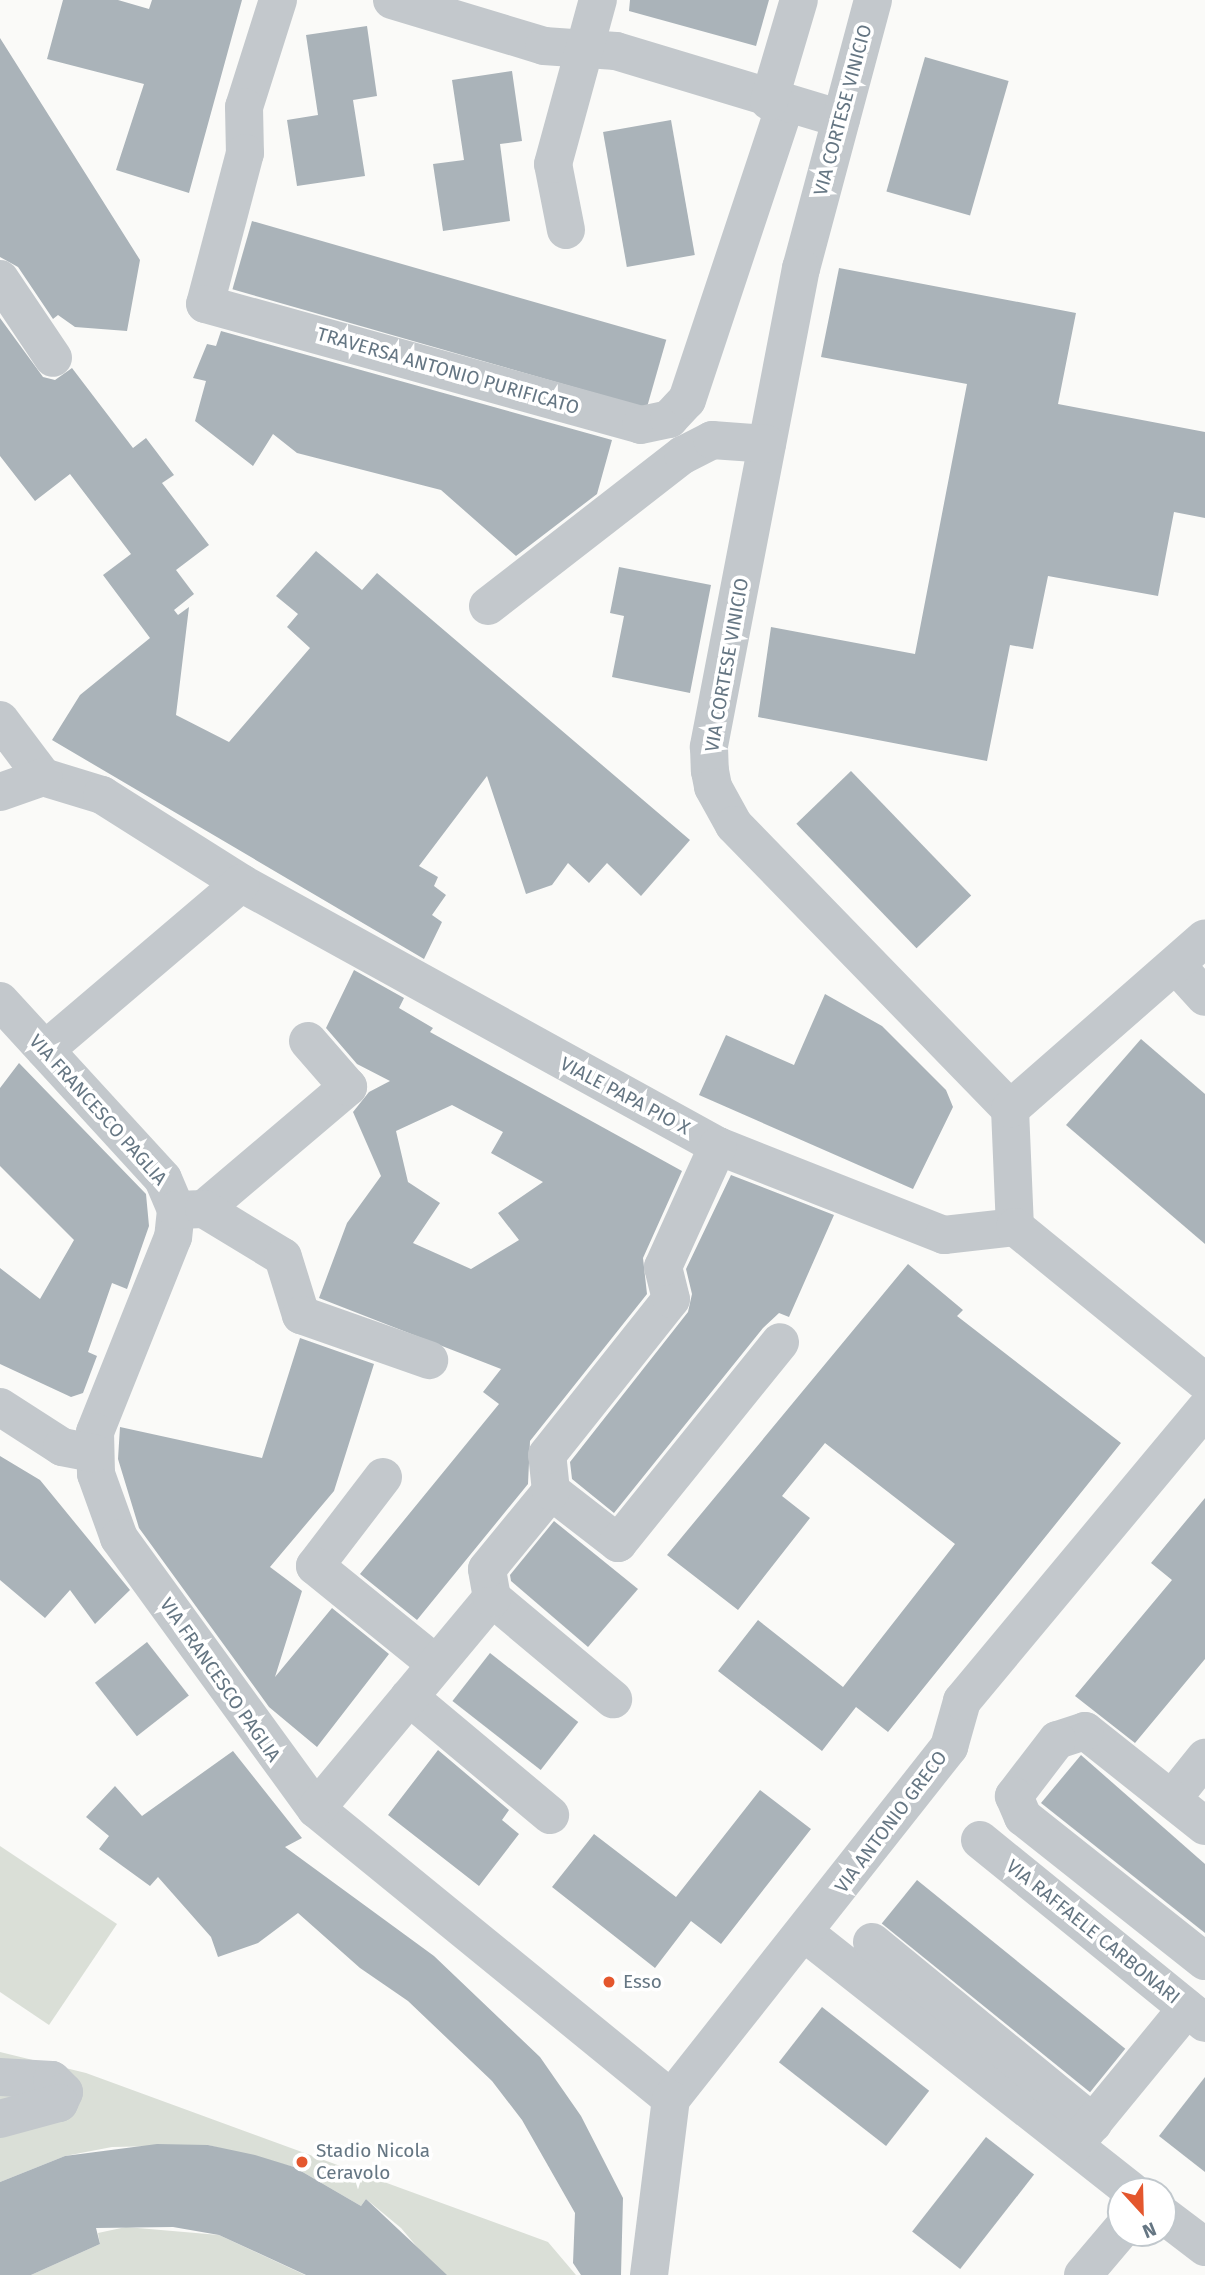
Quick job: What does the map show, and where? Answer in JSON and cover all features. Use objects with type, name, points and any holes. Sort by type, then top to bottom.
[{"type":"street","name":"TRAVERSA ANTONIO PURIFICATO","points":[[278,0],[244,107],[245,153],[205,304],[641,425],[669,419],[687,400],[777,103]]},
{"type":"street","points":[[392,0],[544,46],[616,51],[777,103],[841,119]]},
{"type":"street","points":[[566,230],[553,164],[598,0]]},
{"type":"street","points":[[777,103],[799,0]]},
{"type":"street","name":"VIA CORTESE VINICIO","points":[[873,0],[801,268],[709,747],[713,787],[734,825],[1010,1109]]},
{"type":"street","points":[[0,279],[53,358]]},
{"type":"street","points":[[488,606],[683,455],[712,440],[767,444]]},
{"type":"street","points":[[0,720],[43,777],[0,792]]},
{"type":"street","name":"VIALE PAPA PIO X","points":[[43,777],[102,795],[241,883],[719,1146],[944,1235],[1015,1227]]},
{"type":"street","points":[[45,1050],[241,883]]},
{"type":"street","points":[[1205,938],[1010,1109],[1015,1227],[1205,1382]]},
{"type":"street","points":[[1176,965],[1205,997]]},
{"type":"street","name":"VIA FRANCESCO PAGLIA","points":[[0,1001],[190,1209],[173,1237],[100,1415],[94,1453],[103,1500],[119,1538],[316,1809],[671,2099]]},
{"type":"street","points":[[308,1041],[348,1087],[190,1209],[283,1257],[301,1315],[429,1360]]},
{"type":"street","points":[[719,1146],[663,1267],[671,1299],[547,1455],[551,1490],[618,1543],[780,1342]]},
{"type":"street","points":[[0,1407],[62,1447],[94,1453]]},
{"type":"street","name":"VIA ANTONIO GRECO","points":[[671,2099],[806,1934],[949,1747],[962,1701],[1205,1409]]},
{"type":"street","points":[[383,1477],[314,1566],[436,1664]]},
{"type":"street","points":[[551,1490],[487,1569],[492,1598],[613,1699]]},
{"type":"street","points":[[316,1809],[492,1598]]},
{"type":"street","points":[[409,1697],[551,1815]]},
{"type":"street","points":[[1205,1826],[1092,1735],[1074,1731],[1057,1740],[1014,1796],[1023,1817],[1205,1961]]},
{"type":"street","points":[[1172,1799],[1205,1758]]},
{"type":"street","name":"VIA RAFFAELE CARBONARI","points":[[980,1840],[1196,2016]]},
{"type":"street","points":[[806,1934],[1084,2134]]},
{"type":"street","points":[[872,1942],[1084,2134],[1120,2177]]},
{"type":"street","points":[[1084,2134],[1196,2016]]},
{"type":"street","points":[[0,2077],[52,2080],[64,2092],[54,2105],[0,2119]]},
{"type":"street","points":[[649,2275],[671,2099]]},
{"type":"street","points":[[1177,2226],[1205,2247]]},
{"type":"street","points":[[1083,2275],[1107,2247]]},
{"type":"shaded area","points":[[0,1846],[117,1924],[49,2025],[0,1992]]},
{"type":"shaded area","name":"Stadio Nicola Ceravolo","points":[[0,2052],[86,2073],[548,2242],[576,2275],[441,2275],[401,2228],[366,2199],[361,2206],[294,2167],[208,2145],[112,2147],[65,2156],[0,2182]]},
{"type":"shaded area","points":[[126,2227],[219,2235],[305,2275],[31,2275],[100,2244],[98,2233]]},
{"type":"building","points":[[63,0],[118,0],[149,9],[152,0],[242,0],[189,193],[116,170],[144,84],[47,59]]},
{"type":"building","points":[[630,0],[769,0],[756,46],[629,11]]},
{"type":"building","points":[[367,26],[377,96],[353,100],[365,176],[297,186],[287,120],[318,115],[306,35]]},
{"type":"building","points":[[0,38],[140,260],[127,331],[75,327],[58,315],[53,319],[18,267],[0,257]]},
{"type":"building","points":[[925,57],[1009,81],[970,216],[886,192]]},
{"type":"building","points":[[512,71],[522,141],[500,144],[510,221],[443,231],[433,164],[464,160],[452,80]]},
{"type":"building","points":[[671,120],[695,255],[627,267],[603,132]]},
{"type":"building","points":[[252,221],[666,340],[647,408],[232,289]]},
{"type":"building","points":[[839,268],[1076,313],[1058,404],[1205,432],[1205,518],[1174,512],[1158,596],[1048,576],[1033,649],[1010,645],[987,761],[758,717],[771,627],[915,654],[967,384],[821,357]]},
{"type":"building","points":[[0,318],[43,377],[55,380],[72,368],[133,448],[146,438],[174,475],[162,483],[209,545],[176,570],[194,594],[174,610],[178,615],[189,607],[176,715],[229,742],[310,648],[287,627],[298,614],[276,596],[316,551],[362,590],[377,573],[690,840],[641,896],[607,863],[589,883],[568,863],[552,885],[526,894],[487,776],[419,866],[438,877],[434,886],[446,895],[432,915],[442,922],[424,959],[52,740],[80,695],[150,638],[103,575],[131,554],[70,474],[35,501],[0,456]]},
{"type":"building","points":[[221,331],[612,440],[597,494],[516,556],[441,490],[297,453],[273,434],[253,466],[195,421],[206,381],[193,378],[207,344],[216,346]]},
{"type":"building","points":[[619,567],[711,585],[690,693],[612,677],[624,616],[610,613]]},
{"type":"building","points":[[851,771],[971,895],[917,948],[796,824]]},
{"type":"building","points":[[354,970],[404,998],[399,1008],[433,1028],[430,1032],[682,1171],[643,1258],[647,1294],[530,1441],[528,1484],[417,1620],[360,1574],[499,1404],[483,1392],[501,1369],[319,1298],[347,1223],[381,1176],[353,1112],[369,1092],[390,1081],[357,1064],[326,1028]],"holes":[[[452,1105],[503,1132],[491,1153],[543,1182],[498,1213],[519,1240],[471,1269],[413,1243],[440,1203],[408,1182],[396,1131]]]},
{"type":"building","points":[[825,994],[882,1026],[946,1090],[953,1107],[913,1189],[699,1095],[726,1035],[794,1065]]},
{"type":"building","points":[[1141,1039],[1205,1094],[1205,1244],[1066,1125]]},
{"type":"building","points":[[19,1063],[146,1194],[149,1226],[127,1289],[112,1283],[88,1352],[97,1356],[83,1393],[71,1397],[0,1364],[0,1268],[40,1299],[74,1240],[0,1166],[0,1088]]},
{"type":"building","points":[[731,1175],[834,1215],[789,1317],[779,1313],[763,1328],[614,1513],[572,1479],[570,1462],[688,1312],[692,1294],[686,1269]]},
{"type":"building","points":[[908,1264],[963,1310],[957,1316],[1121,1443],[888,1732],[856,1707],[822,1751],[718,1671],[758,1620],[843,1687],[955,1544],[825,1443],[782,1496],[810,1518],[738,1610],[667,1555]]},
{"type":"building","points":[[300,1338],[374,1364],[334,1491],[270,1567],[302,1591],[275,1677],[332,1608],[389,1654],[317,1747],[269,1707],[139,1528],[118,1459],[120,1427],[262,1458]]},
{"type":"building","points":[[0,1456],[40,1480],[130,1590],[95,1624],[70,1590],[45,1618],[0,1580]]},
{"type":"building","points":[[1205,1498],[1205,1659],[1135,1743],[1075,1696],[1172,1580],[1151,1563]]},
{"type":"building","points":[[554,1521],[638,1589],[588,1647],[511,1581],[510,1575]]},
{"type":"building","points":[[147,1642],[189,1696],[137,1736],[95,1683]]},
{"type":"building","points":[[490,1653],[578,1722],[541,1770],[452,1701]]},
{"type":"building","points":[[438,1750],[509,1810],[502,1820],[519,1834],[479,1886],[388,1815]]},
{"type":"building","points":[[233,1751],[302,1838],[285,1847],[434,1956],[540,2057],[581,2116],[623,2198],[621,2275],[581,2275],[573,2263],[575,2213],[522,2120],[492,2081],[408,2001],[360,1968],[298,1913],[258,1943],[218,1957],[211,1937],[158,1877],[150,1886],[99,1849],[109,1836],[86,1817],[115,1786],[142,1816]]},
{"type":"building","points":[[1081,1755],[1205,1864],[1205,1933],[1041,1803]]},
{"type":"building","points":[[760,1790],[811,1829],[721,1944],[691,1921],[655,1968],[552,1887],[594,1834],[676,1897]]},
{"type":"building","points":[[917,1880],[1125,2049],[1090,2092],[882,1924]]},
{"type":"building","points":[[822,2007],[929,2091],[886,2146],[779,2062]]},
{"type":"building","points":[[1205,2077],[1205,2172],[1159,2136]]},
{"type":"building","points":[[986,2137],[1034,2175],[960,2269],[912,2232]]},
{"type":"building","points":[[157,2144],[208,2145],[255,2155],[294,2167],[361,2206],[366,2199],[447,2275],[306,2275],[219,2235],[173,2227],[96,2228],[100,2244],[31,2275],[0,2275],[0,2182],[65,2156]]},
{"type":"place","name":"Esso","points":[[609,1982]]},
{"type":"place","name":"Stadio Nicola Ceravolo","points":[[302,2162]]}]
